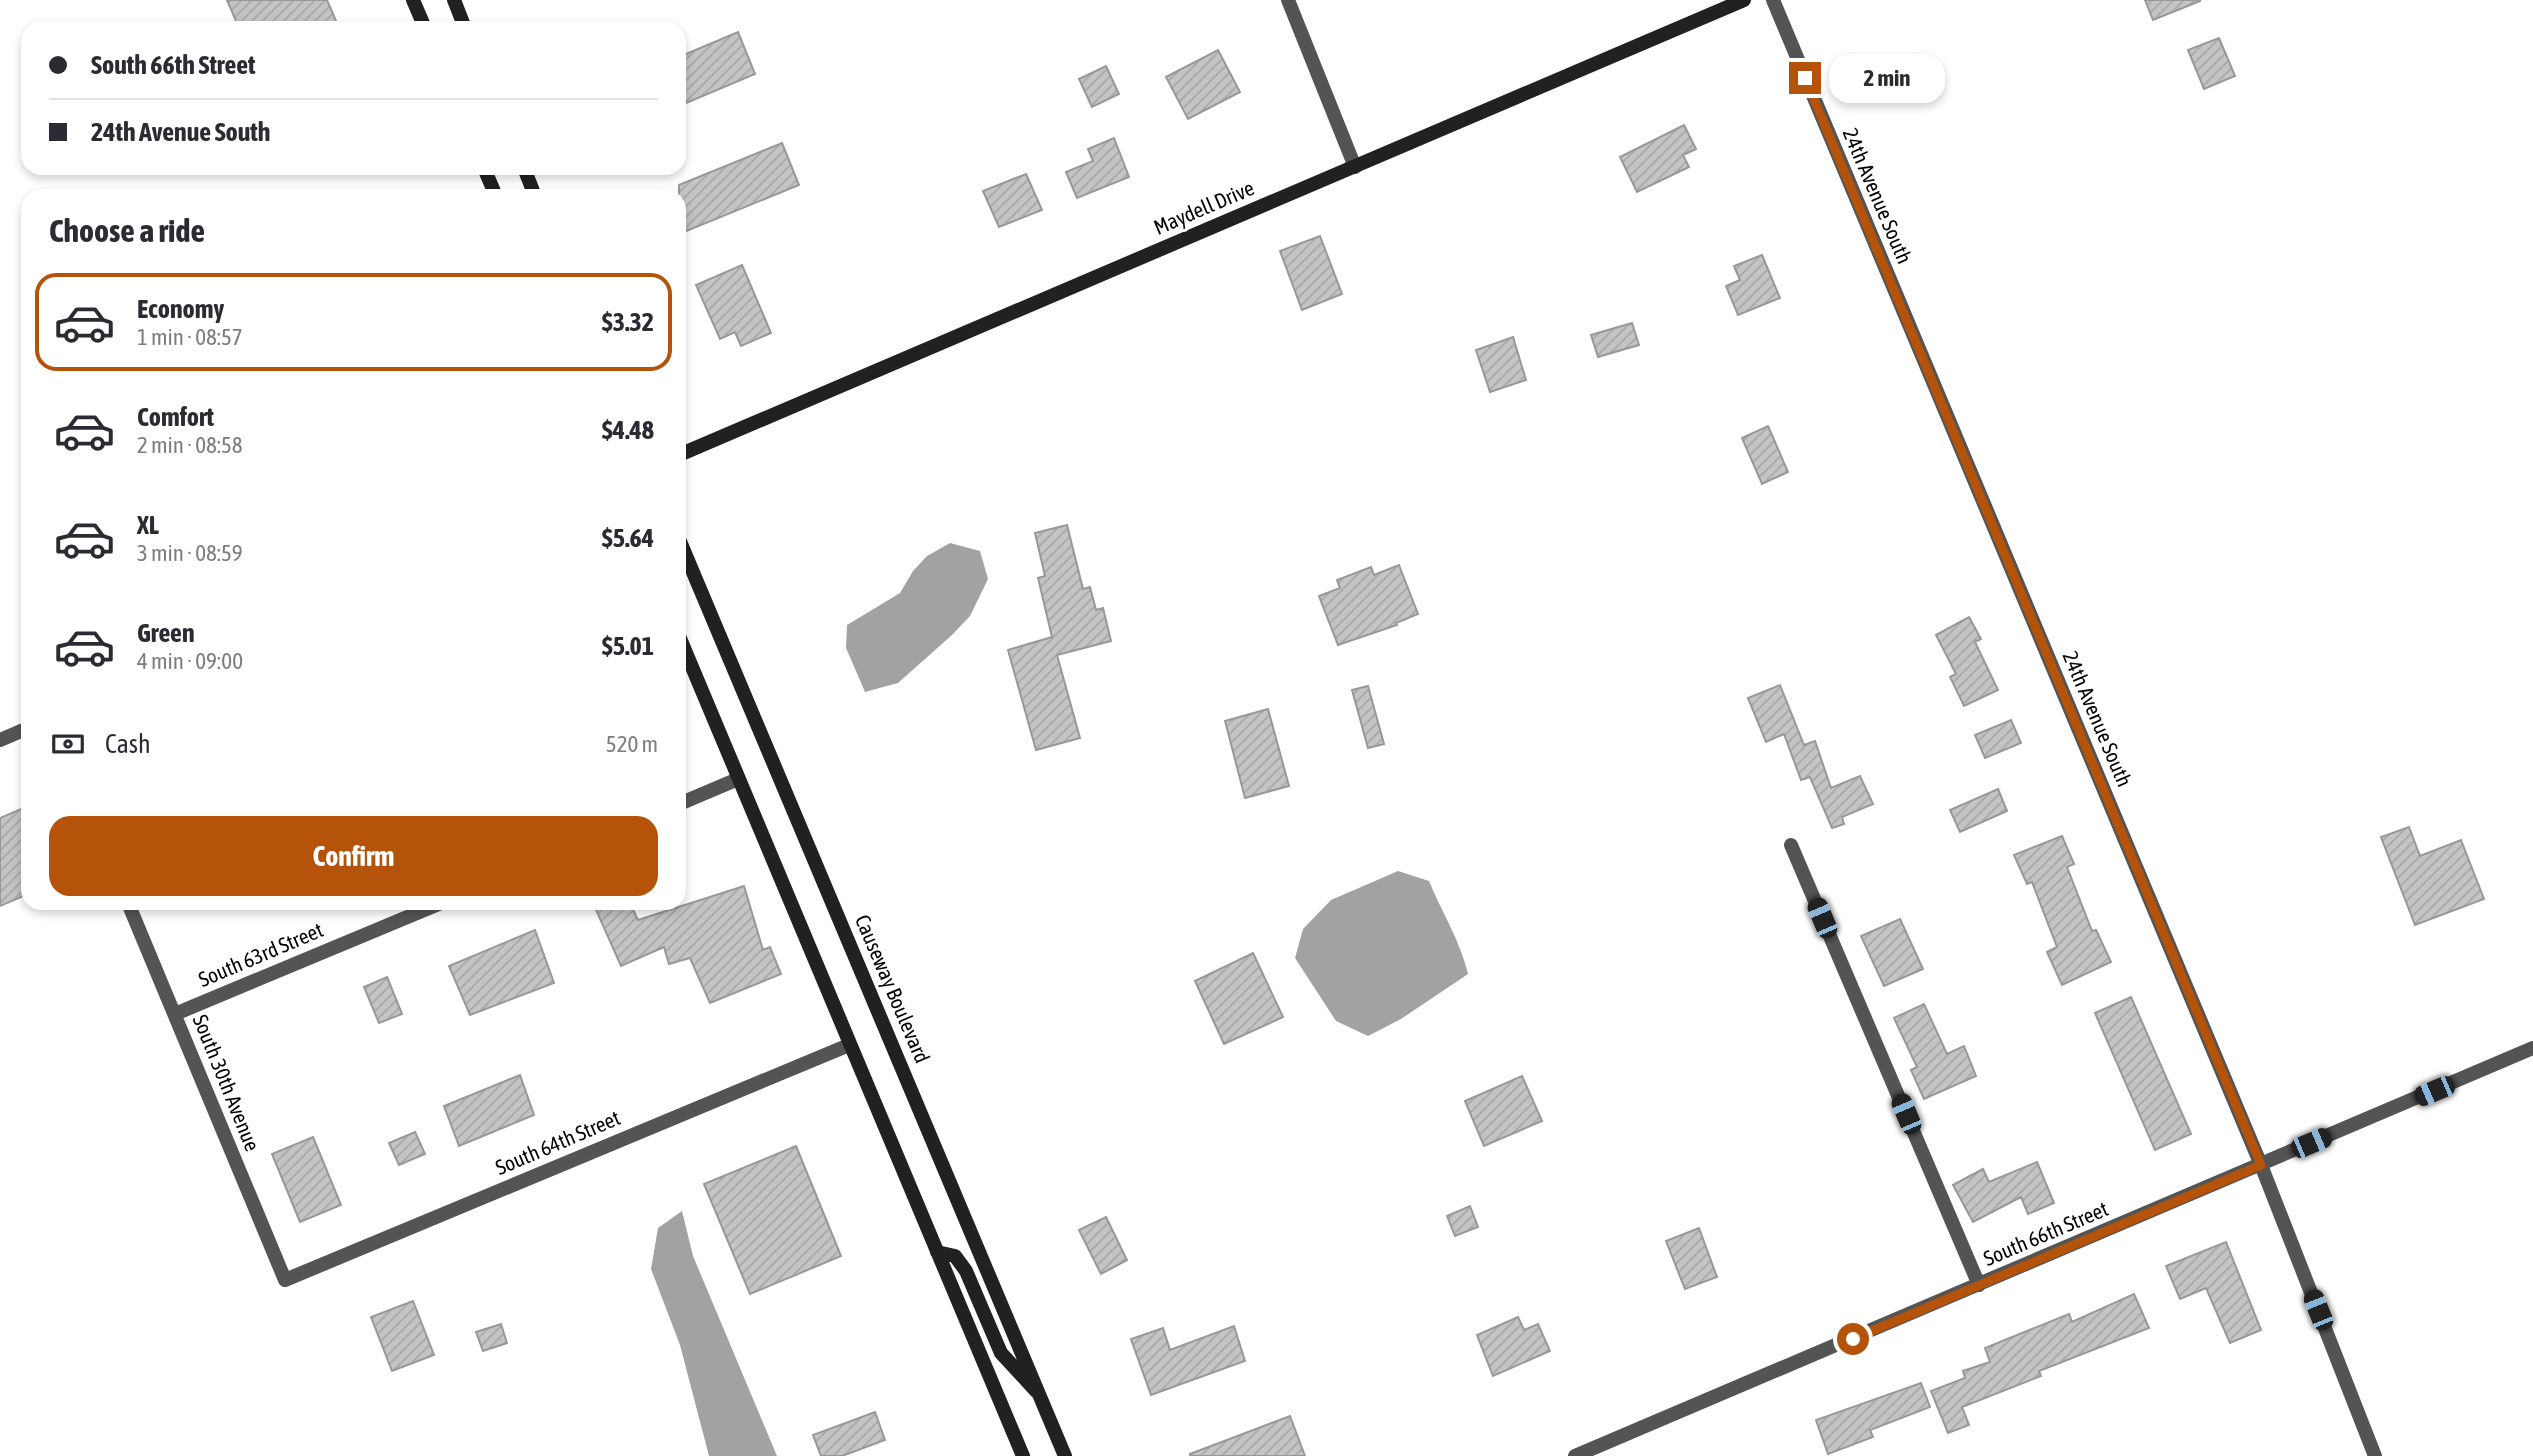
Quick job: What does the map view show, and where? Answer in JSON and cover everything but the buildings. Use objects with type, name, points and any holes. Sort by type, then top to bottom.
[{"type":"main road","points":[[413,0],[422,21]]},
{"type":"main road","points":[[454,0],[462,21]]},
{"type":"main road","name":"Maydell Drive","points":[[686,452],[1744,0]]},
{"type":"main road","name":"Causeway Boulevard","points":[[686,556],[1065,1456]]},
{"type":"main road","points":[[686,653],[1023,1456]]},
{"type":"main road","points":[[937,1252],[955,1256],[966,1270],[1001,1353],[1040,1394]]},
{"type":"street","points":[[1288,0],[1354,167]]},
{"type":"street","name":"24th Avenue South","points":[[1773,0],[2261,1165],[2375,1456]]},
{"type":"street","points":[[0,740],[21,731]]},
{"type":"street","points":[[686,801],[738,779]]},
{"type":"street","points":[[1791,845],[1979,1285]]},
{"type":"street","name":"South 30th Avenue","points":[[131,910],[285,1280]]},
{"type":"street","name":"South 63rd Street","points":[[175,1014],[424,910]]},
{"type":"street","name":"South 64th Street","points":[[285,1280],[849,1045]]},
{"type":"street","name":"South 66th Street","points":[[1576,1456],[2533,1048]]},
{"type":"shaded area","points":[[950,543],[980,551],[988,579],[970,616],[898,683],[865,692],[846,648],[847,625],[900,593],[913,571],[927,556]]},
{"type":"shaded area","points":[[1398,871],[1429,881],[1456,938],[1468,974],[1401,1019],[1368,1036],[1336,1021],[1295,958],[1303,929],[1331,900]]},
{"type":"shaded area","points":[[682,1211],[693,1256],[777,1456],[709,1456],[680,1345],[651,1269],[658,1228]]},
{"type":"route","points":[[1805,78],[2261,1165],[1853,1339]]}]
